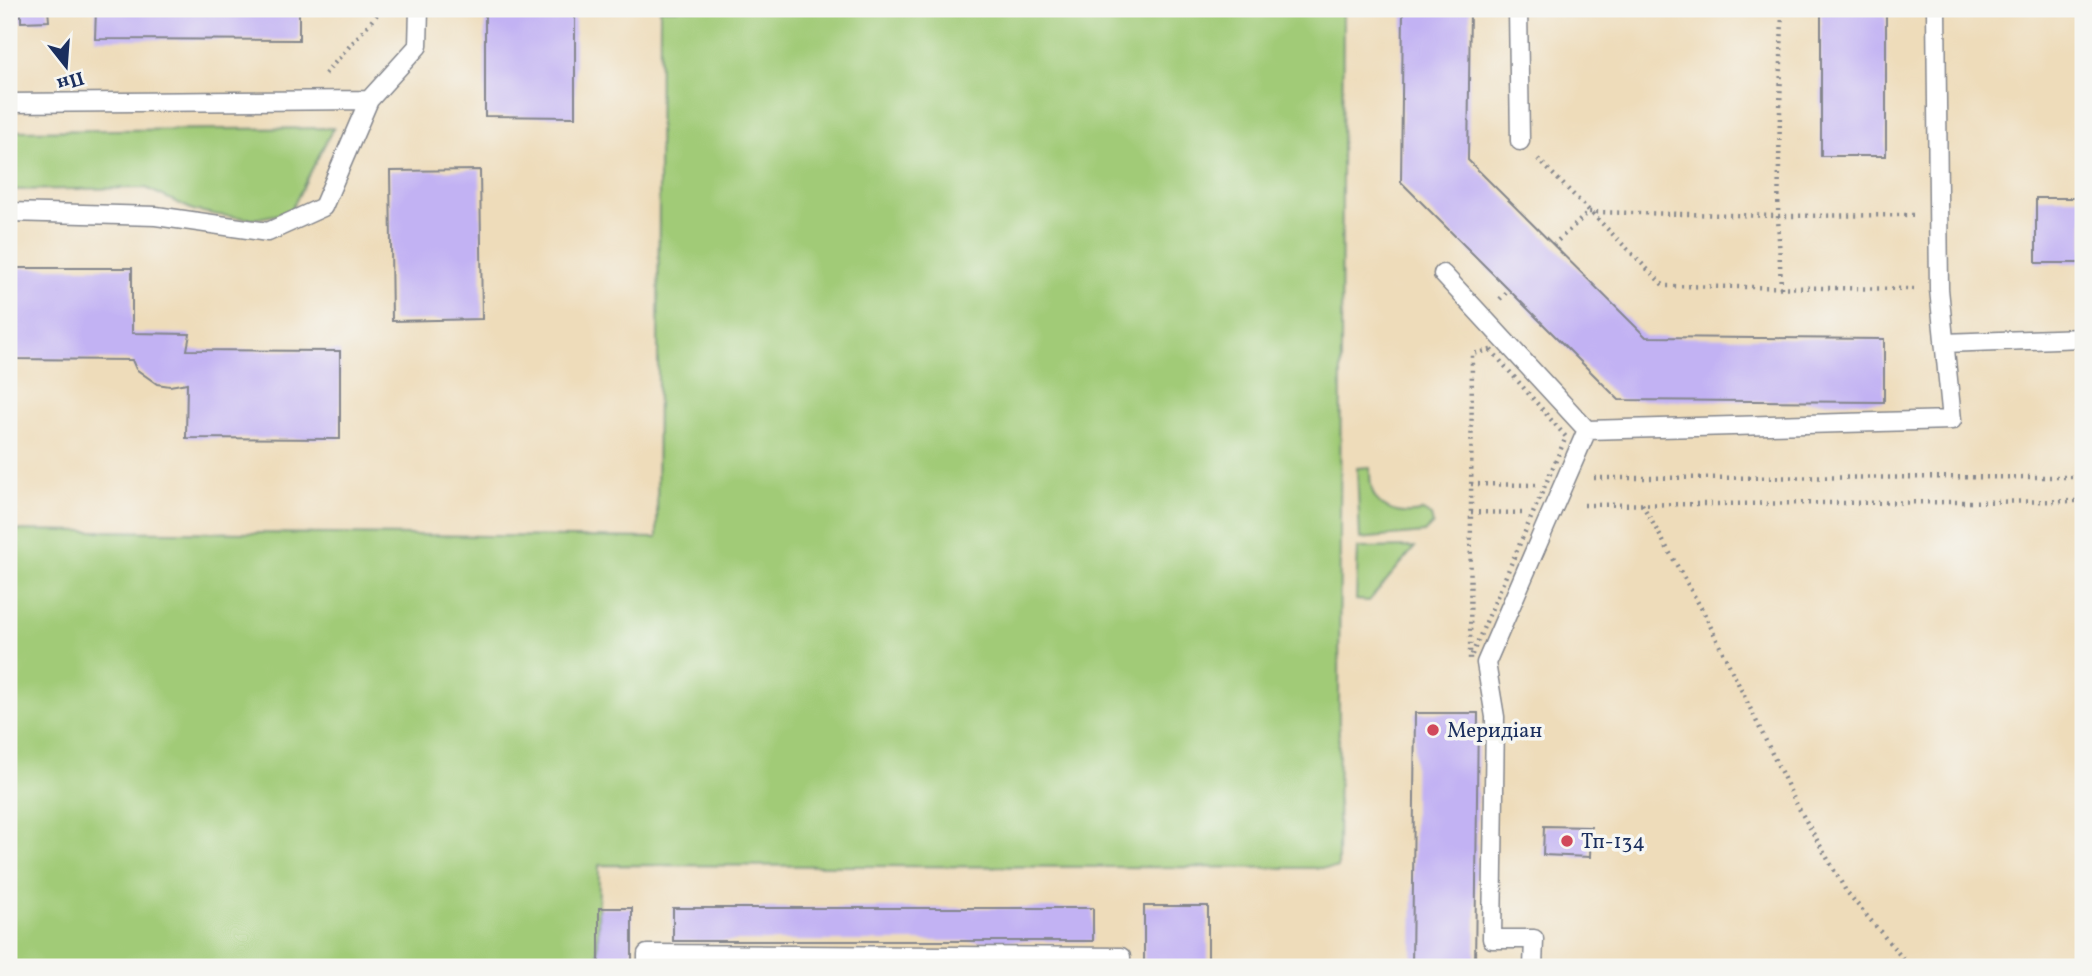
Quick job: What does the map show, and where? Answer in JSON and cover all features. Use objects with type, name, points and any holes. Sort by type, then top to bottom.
[{"type":"lane","points":[[9,212],[156,216],[268,232],[323,207],[369,100],[418,46],[419,9]]},
{"type":"lane","points":[[1518,9],[1520,141]]},
{"type":"lane","points":[[1443,274],[1587,430],[1952,420],[1939,289],[1936,9]]},
{"type":"lane","points":[[9,103],[369,100]]},
{"type":"lane","points":[[1944,343],[2083,338]]},
{"type":"lane","points":[[1533,967],[1534,939],[1492,939],[1495,717],[1486,663],[1587,430]]},
{"type":"lane","points":[[647,967],[647,954],[1121,957],[1121,967]]},
{"type":"path","points":[[301,101],[382,9]]},
{"type":"path","points":[[1780,288],[1778,216],[1782,9]]},
{"type":"path","points":[[1520,141],[1664,286],[1939,289]]},
{"type":"path","points":[[1553,245],[1589,212],[1778,216],[1938,215]]},
{"type":"path","points":[[1491,350],[1566,437],[1545,485],[1470,659],[1472,354],[1491,350]]},
{"type":"path","points":[[1566,478],[2083,477]]},
{"type":"path","points":[[1471,484],[1545,485]]},
{"type":"path","points":[[1553,505],[2083,502]]},
{"type":"path","points":[[1642,504],[1704,613],[1778,768],[1846,891],[1910,967]]},
{"type":"path","points":[[1471,512],[1533,513]]},
{"type":"green space","points":[[660,9],[1343,9],[1338,868],[599,865],[598,967],[9,967],[9,530],[657,538]]},
{"type":"green space","points":[[333,128],[290,212],[254,219],[193,210],[146,188],[9,190],[9,131]]},
{"type":"green space","points":[[1370,467],[1372,489],[1381,504],[1398,512],[1423,511],[1431,516],[1433,524],[1424,533],[1360,539],[1357,468]]},
{"type":"green space","points":[[1415,547],[1369,601],[1356,600],[1358,548]]},
{"type":"building","points":[[21,9],[48,9],[49,21],[21,22]]},
{"type":"building","points":[[96,9],[299,9],[299,40],[95,39]]},
{"type":"building","points":[[485,9],[575,9],[575,117],[485,116]]},
{"type":"building","points":[[1403,9],[1470,9],[1468,160],[1646,337],[1884,339],[1884,402],[1619,400],[1401,182]]},
{"type":"building","points":[[1821,9],[1886,9],[1886,156],[1821,156]]},
{"type":"building","points":[[480,170],[482,319],[392,321],[390,171]]},
{"type":"building","points":[[2036,198],[2083,198],[2083,263],[2036,263]]},
{"type":"building","points":[[9,268],[132,268],[132,333],[190,334],[187,350],[340,351],[340,439],[186,438],[187,383],[170,386],[157,384],[136,369],[132,360],[9,359]]},
{"type":"building","points":[[1415,713],[1478,713],[1475,967],[1412,966]]},
{"type":"building","name":"Тп-134","points":[[1544,826],[1591,827],[1590,857],[1543,855]]},
{"type":"building","points":[[1144,906],[1208,906],[1208,967],[1144,967]]},
{"type":"building","points":[[599,908],[632,908],[632,967],[599,967]]},
{"type":"building","points":[[673,908],[1093,908],[1093,941],[673,941]]},
{"type":"place","name":"Меридіан","points":[[1433,730]]},
{"type":"place","name":"Тп-134","points":[[1567,841]]}]
